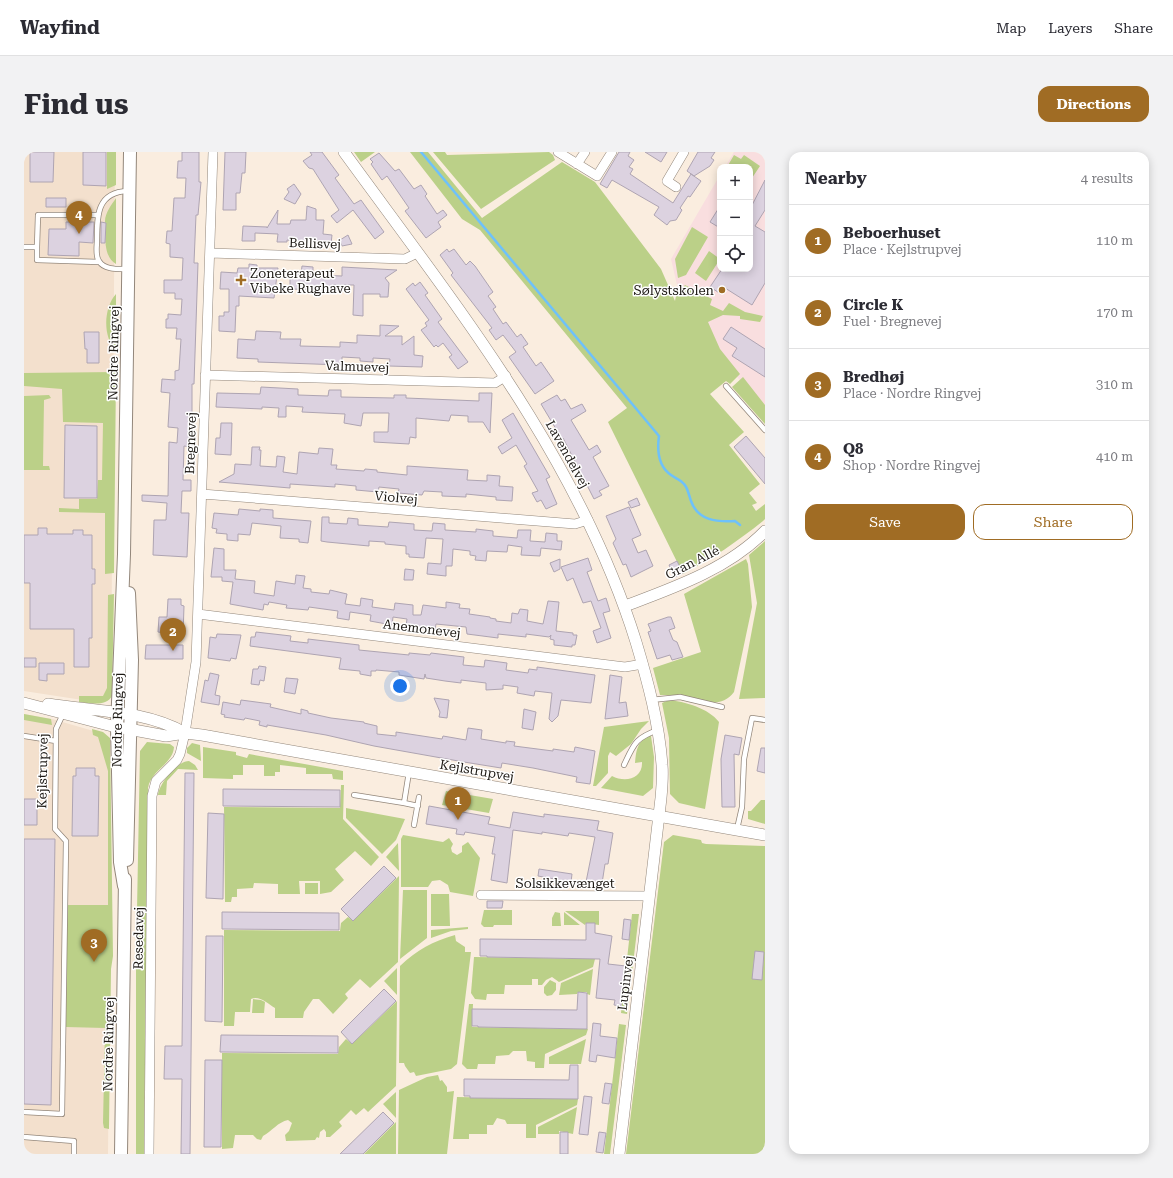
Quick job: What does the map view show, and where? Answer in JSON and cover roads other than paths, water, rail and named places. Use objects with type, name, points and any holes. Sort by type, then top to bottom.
[{"type":"main road","name":"Nordre Ringvej","points":[[124,886],[120,862],[117,714],[124,554],[130,152]]},
{"type":"main road","name":"Nordre Ringvej","points":[[121,1154],[124,886],[129,823],[132,660],[129,591],[124,554]]},
{"type":"street","name":"Bregnevej","points":[[185,733],[196,662],[213,152]]},
{"type":"street","name":"Lavendelvej","points":[[344,152],[506,376],[558,461],[588,520],[625,606],[651,700],[658,730],[662,766],[658,816]]},
{"type":"street","points":[[558,152],[597,176],[612,152]]},
{"type":"street","points":[[577,164],[585,152]]},
{"type":"street","points":[[676,187],[666,181],[684,152]]},
{"type":"street","name":"Bellisvej","points":[[210,253],[405,259],[417,253]]},
{"type":"street","name":"Valmuevej","points":[[206,375],[495,383],[506,376]]},
{"type":"street","name":"Violvej","points":[[202,494],[575,524],[588,520]]},
{"type":"street","name":"Gran Allé","points":[[625,606],[677,586],[718,566],[765,531]]},
{"type":"street","name":"Anemonevej","points":[[198,614],[626,666],[642,664]]},
{"type":"street","name":"Kejlstrupvej","points":[[29,704],[47,704],[131,716],[170,724],[185,733]]},
{"type":"street","name":"Kejlstrupvej","points":[[29,704],[117,727],[166,736],[185,733],[765,835]]},
{"type":"street","name":"Resedavej","points":[[149,1154],[152,796],[156,781],[177,760],[185,733]]},
{"type":"street","name":"Lupinvej","points":[[619,1154],[658,816]]},
{"type":"street","name":"Solsikkevænget","points":[[481,895],[649,896]]},
{"type":"lane","points":[[99,262],[97,255],[97,215],[106,198],[118,192],[130,191]]},
{"type":"lane","points":[[97,215],[38,215],[37,260],[99,262],[107,268],[129,269]]},
{"type":"lane","points":[[24,247],[38,247]]},
{"type":"lane","points":[[726,386],[765,430]]},
{"type":"lane","points":[[651,700],[680,697],[722,707]]},
{"type":"lane","name":"Kejlstrupvej","points":[[24,1112],[62,1114],[66,841],[55,829],[56,729],[63,714]]},
{"type":"lane","points":[[737,830],[742,807],[744,759],[752,718],[765,720]]},
{"type":"lane","points":[[624,765],[631,750],[641,736],[658,730]]},
{"type":"lane","points":[[24,736],[56,741]]},
{"type":"lane","points":[[404,803],[409,772]]},
{"type":"lane","points":[[354,795],[418,806]]},
{"type":"lane","points":[[414,825],[419,797]]},
{"type":"lane","points":[[24,1137],[74,1141],[74,1154]]},
{"type":"waterway","points":[[421,152],[659,436],[658,452],[663,467],[685,486],[694,508],[698,513],[709,519],[735,521],[740,525]]},
{"type":"place","name":"Q8","points":[[79,234]]},
{"type":"place","name":"Zoneterapeut Vibeke Rughave","points":[[241,280]]},
{"type":"place","name":"Sølystskolen","points":[[722,290]]},
{"type":"place","name":"Circle K","points":[[173,651]]},
{"type":"place","name":"Beboerhuset","points":[[458,820]]},
{"type":"place","name":"Bredhøj","points":[[94,962]]}]
